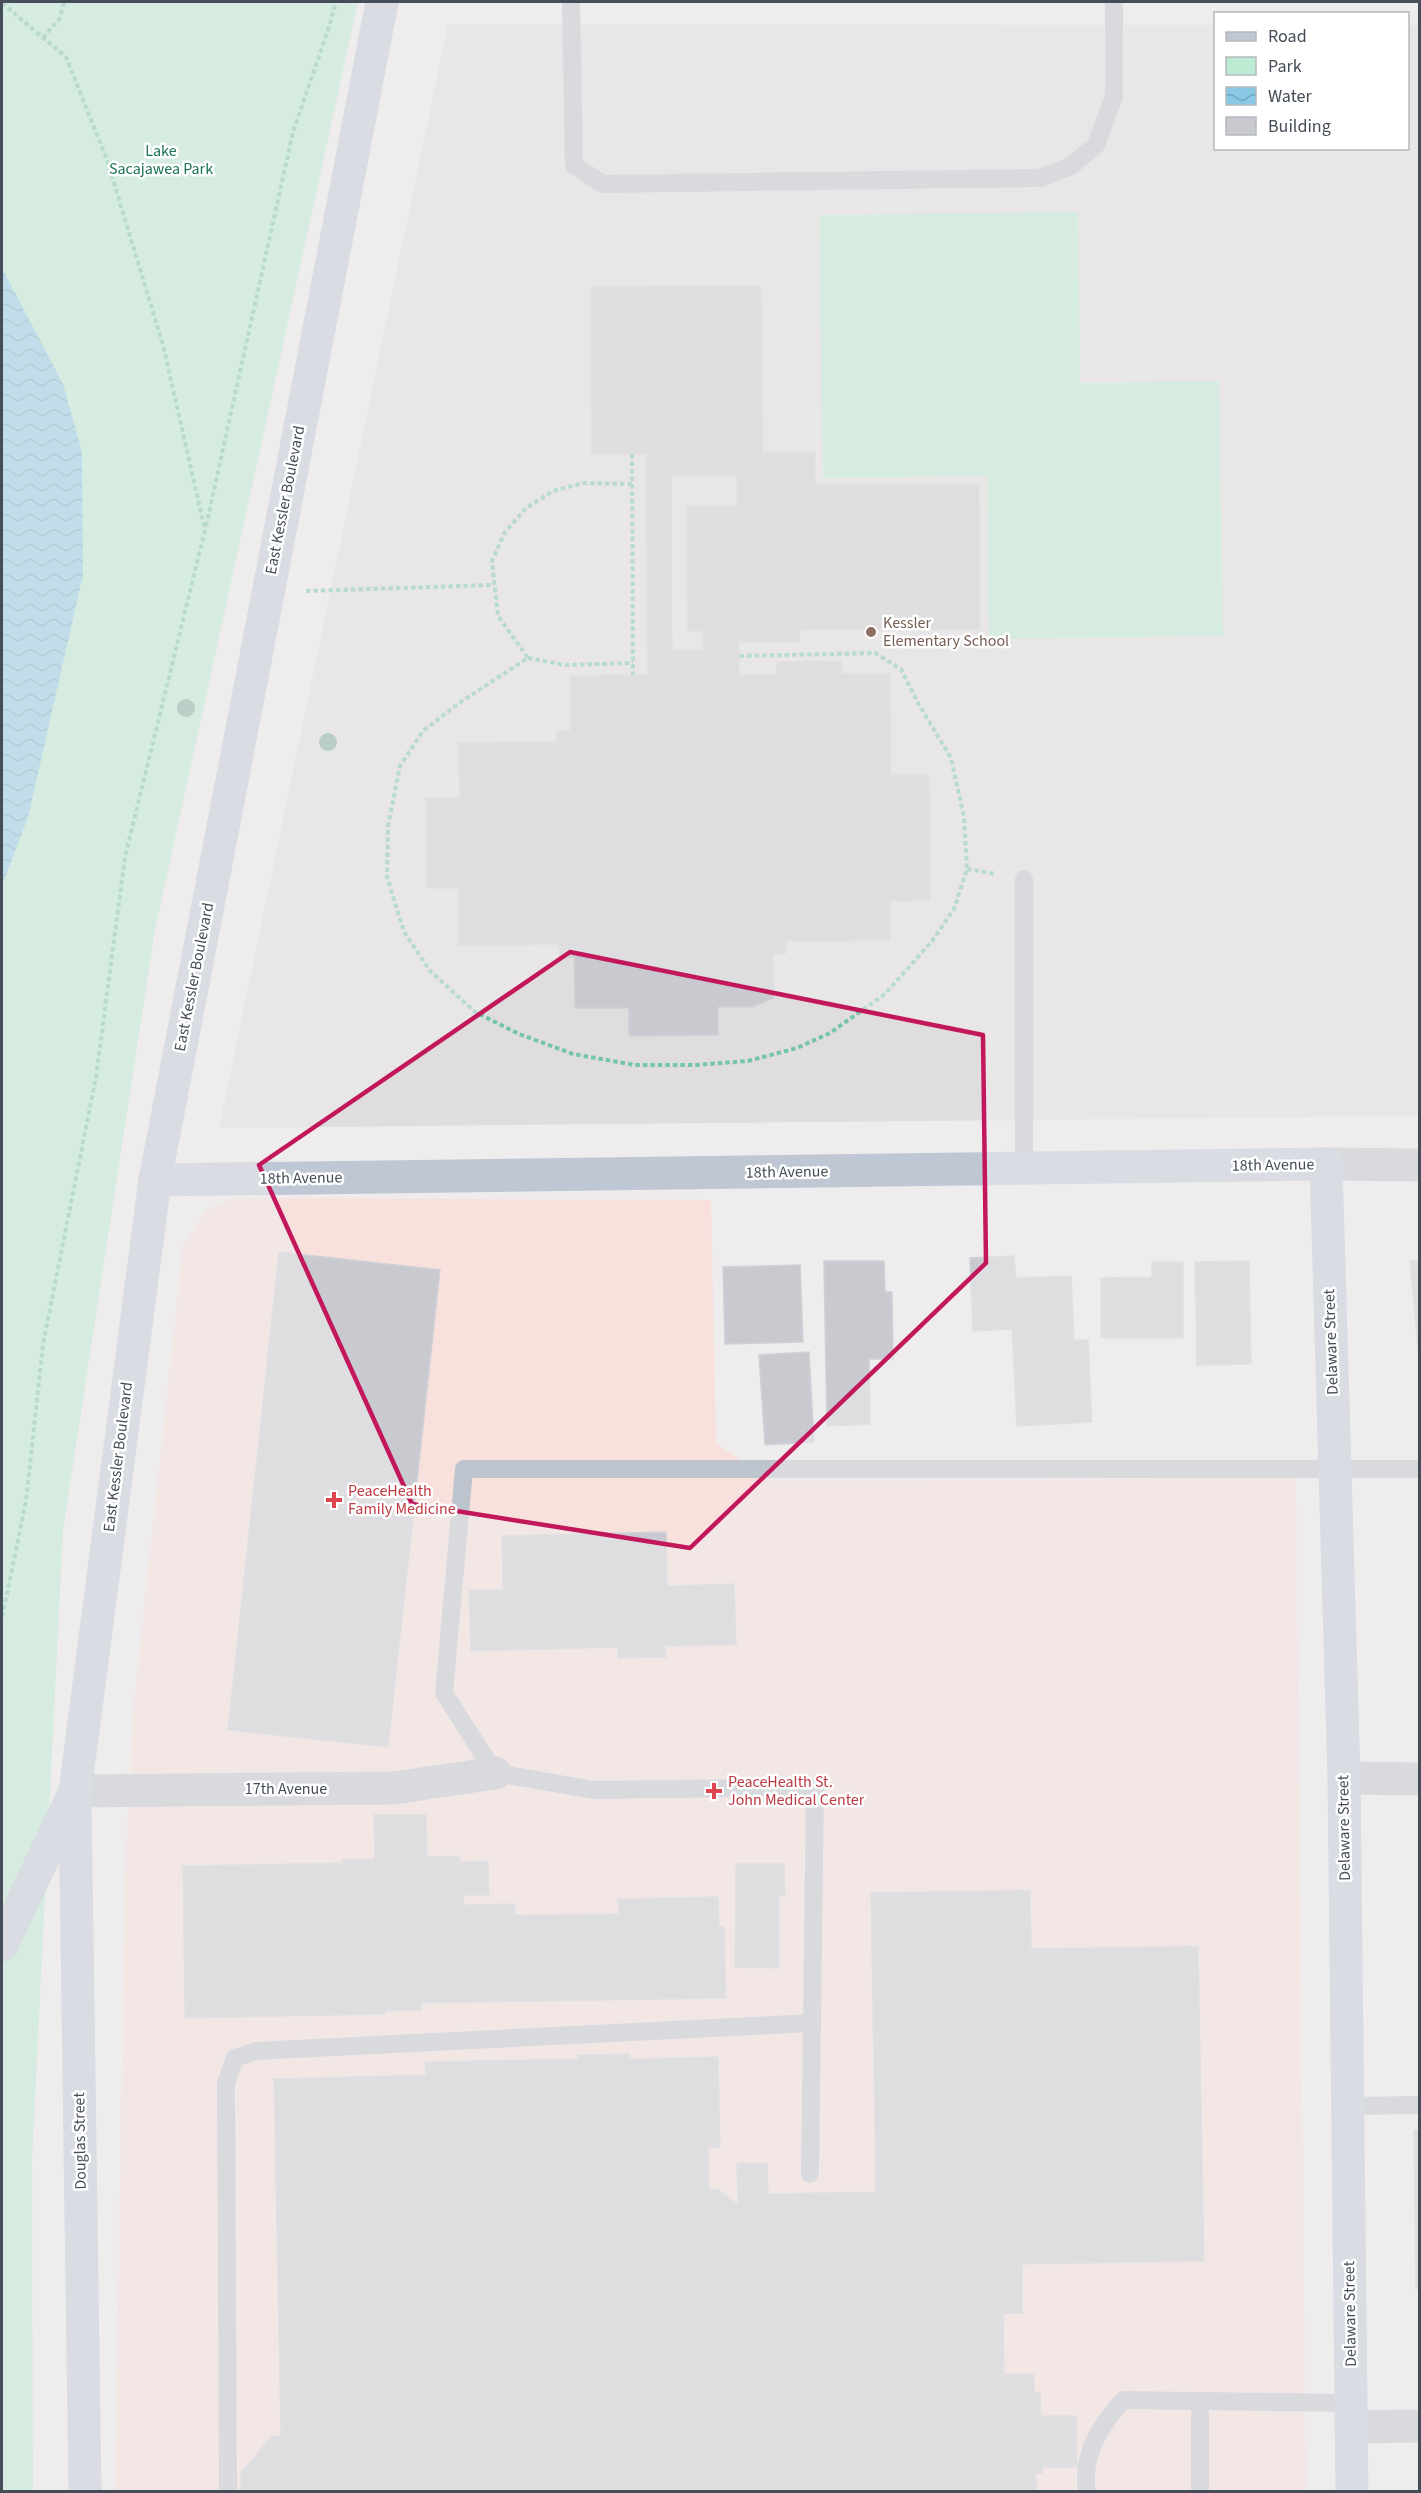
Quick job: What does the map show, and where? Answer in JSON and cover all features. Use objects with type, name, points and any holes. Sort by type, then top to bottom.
[{"type":"street","name":"East Kessler Boulevard","points":[[2,1945],[75,1791],[154,1180],[382,2]]},
{"type":"street","name":"18th Avenue","points":[[154,1180],[1326,1164],[1419,1165]]},
{"type":"street","name":"Delaware Street","points":[[1326,1164],[1344,1778],[1352,2492]]},
{"type":"street","name":"17th Avenue","points":[[75,1791],[394,1788],[495,1773]]},
{"type":"street","points":[[1344,1778],[1419,1779]]},
{"type":"street","name":"Douglas Street","points":[[75,1791],[85,2492]]},
{"type":"street","points":[[1351,2415],[1419,2426]]},
{"type":"lane","points":[[571,2],[574,165],[602,184],[1040,178],[1071,166],[1096,145],[1114,96],[1114,2]]},
{"type":"lane","points":[[1024,879],[1024,1168]]},
{"type":"lane","points":[[810,2174],[815,1787],[594,1790],[495,1773],[444,1693],[464,1469],[1419,1469]]},
{"type":"lane","points":[[228,2492],[226,2083],[235,2058],[256,2051],[812,2023]]},
{"type":"lane","points":[[1347,2106],[1419,2105]]},
{"type":"lane","points":[[1087,2492],[1085,2484],[1089,2452],[1102,2423],[1123,2400],[1200,2401],[1351,2415]]},
{"type":"lane","points":[[1200,2401],[1200,2492]]},
{"type":"path","points":[[43,38],[60,18],[64,2]]},
{"type":"path","points":[[2,1618],[26,1501],[44,1344],[96,1077],[125,857],[205,530],[293,132],[336,2]]},
{"type":"path","points":[[2,3],[66,57],[107,160],[163,345],[205,530]]},
{"type":"path","points":[[632,454],[633,675]]},
{"type":"path","points":[[632,484],[584,483],[553,491],[526,508],[505,532],[492,561],[498,616],[528,658],[565,665],[633,663]]},
{"type":"path","points":[[267,592],[494,585]]},
{"type":"path","points":[[528,658],[459,703],[423,731],[399,766],[388,826],[387,877],[404,932],[431,972],[475,1012],[519,1034],[573,1054],[635,1065],[695,1065],[748,1061],[797,1048],[830,1033],[885,994],[932,941],[954,909],[967,869],[964,817],[951,758],[918,703],[901,669],[875,653],[739,656]]},
{"type":"highlighted area","points":[[570,952],[983,1035],[986,1263],[690,1548],[412,1504],[259,1165]]},
{"type":"shaded area","name":"Kessler Elementary School","points":[[448,24],[1214,25],[1214,150],[1409,150],[1409,25],[1419,25],[1419,1116],[219,1128]]},
{"type":"shaded area","name":"PeaceHealth St. John Medical Center","points":[[235,1198],[711,1200],[716,1444],[775,1481],[1296,1478],[1306,2491],[115,2492],[125,1871],[133,1710],[183,1246],[205,1211]]},
{"type":"green space","name":"Lake Sacajawea Park","points":[[2,2],[358,2],[155,930],[63,1530],[32,2160],[33,2491],[2,2492]]},
{"type":"green space","points":[[1078,212],[1080,383],[1219,381],[1223,636],[989,639],[987,476],[823,478],[819,215]]},
{"type":"water","points":[[2,268],[63,384],[82,452],[83,575],[28,817],[2,886]]},
{"type":"building","points":[[761,286],[763,476],[671,476],[671,454],[592,454],[591,287]]},
{"type":"building","points":[[763,453],[815,453],[815,485],[979,484],[980,629],[799,630],[800,642],[739,642],[739,631],[688,631],[687,506],[737,506],[737,476],[763,476]]},
{"type":"building","points":[[646,454],[671,454],[672,650],[703,650],[703,631],[739,631],[739,675],[777,675],[776,662],[841,661],[842,674],[890,674],[891,775],[929,775],[930,900],[890,901],[890,940],[786,941],[786,953],[773,954],[774,998],[752,1007],[718,1007],[718,1035],[629,1036],[629,1008],[575,1008],[574,957],[560,957],[560,944],[459,945],[459,888],[427,888],[426,798],[460,798],[459,743],[557,742],[557,731],[570,731],[570,676],[648,675]]},
{"type":"building","name":"PeaceHealth Family Medicine","points":[[279,1252],[440,1270],[388,1747],[228,1730]]},
{"type":"building","points":[[1014,1256],[1016,1278],[1071,1276],[1074,1340],[1088,1340],[1092,1422],[1017,1426],[1012,1329],[973,1331],[970,1258]]},
{"type":"building","points":[[824,1261],[884,1261],[885,1292],[892,1292],[893,1359],[869,1359],[870,1424],[827,1426]]},
{"type":"building","points":[[1249,1261],[1251,1364],[1197,1365],[1195,1262]]},
{"type":"building","points":[[1410,1261],[1420,1261],[1420,1370]]},
{"type":"building","points":[[1152,1262],[1183,1262],[1183,1338],[1101,1338],[1101,1278],[1152,1277]]},
{"type":"building","points":[[800,1265],[803,1342],[725,1344],[723,1267]]},
{"type":"building","points":[[809,1352],[814,1442],[765,1445],[759,1355]]},
{"type":"building","points":[[666,1532],[667,1586],[734,1584],[736,1645],[665,1646],[666,1657],[618,1658],[618,1647],[471,1651],[469,1590],[503,1590],[502,1536]]},
{"type":"building","points":[[374,1815],[426,1815],[427,1857],[460,1856],[460,1862],[488,1861],[489,1895],[463,1895],[464,1905],[515,1904],[515,1915],[619,1914],[618,1899],[718,1897],[719,1927],[724,1927],[726,1998],[421,2003],[421,2010],[385,2011],[385,2014],[185,2018],[183,1866],[343,1863],[342,1860],[375,1859]]},
{"type":"building","points":[[736,1864],[784,1864],[785,1896],[779,1896],[779,1968],[735,1967]]},
{"type":"building","points":[[1030,1890],[1031,1949],[1198,1946],[1204,2261],[1022,2264],[1022,2313],[1003,2314],[1004,2374],[1034,2374],[1034,2393],[1040,2392],[1041,2416],[1076,2416],[1077,2467],[1042,2467],[1042,2473],[1036,2474],[1036,2492],[241,2492],[241,2473],[272,2436],[281,2436],[274,2079],[426,2075],[425,2062],[578,2059],[578,2055],[629,2054],[629,2059],[718,2057],[720,2147],[708,2147],[709,2190],[718,2189],[738,2205],[737,2163],[767,2163],[768,2194],[876,2192],[871,1893]]},
{"type":"building","points":[[1414,2130],[1420,2130],[1420,2288],[1416,2289]]},
{"type":"place","name":"Kessler Elementary School","points":[[871,632]]},
{"type":"place","name":"PeaceHealth Family Medicine","points":[[334,1500]]},
{"type":"place","name":"PeaceHealth St. John Medical Center","points":[[714,1791]]}]
